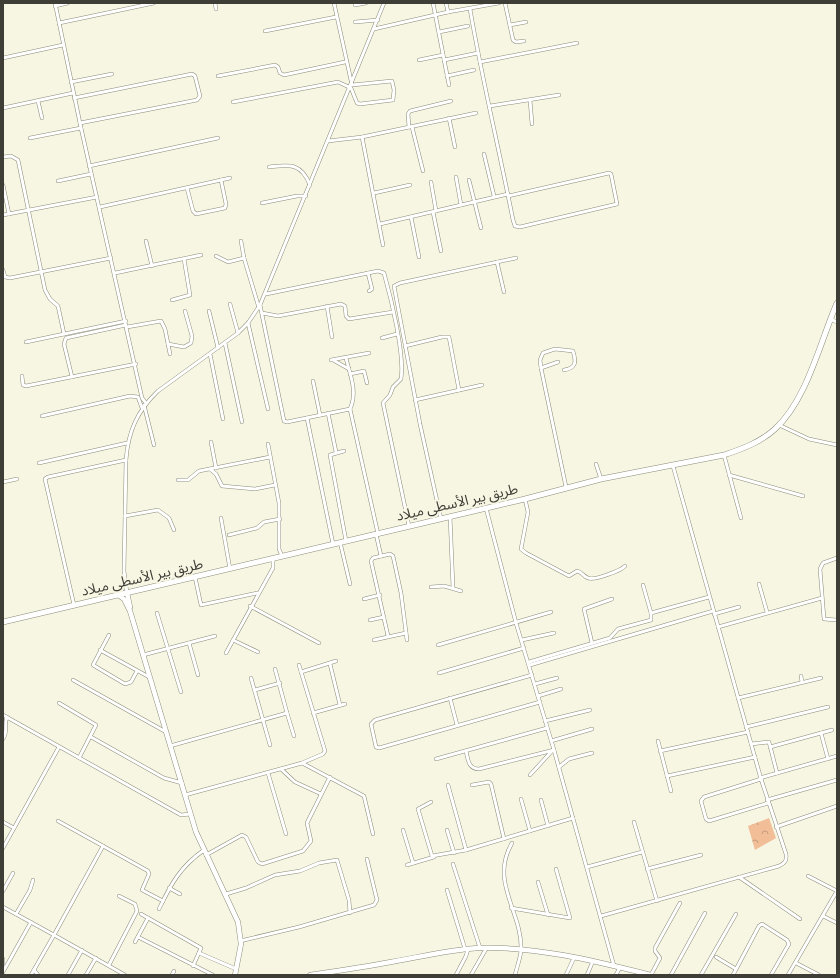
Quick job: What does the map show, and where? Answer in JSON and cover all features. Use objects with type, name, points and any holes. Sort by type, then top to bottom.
[{"type":"main road","name":"طريق بير الأسطى ميلاد","points":[[3,622],[525,499],[600,479],[724,455],[749,446],[779,425],[791,410],[801,392],[837,304]]},
{"type":"main road","points":[[127,593],[130,611],[190,814],[205,852],[238,922],[240,941],[237,970],[235,975]]},
{"type":"main road","points":[[118,595],[124,599],[130,611]]},
{"type":"main road","points":[[310,975],[466,949],[480,948],[521,951],[574,958],[651,975]]},
{"type":"street","points":[[68,3],[55,4],[58,23],[89,166],[98,197],[136,364],[142,398],[154,445]]},
{"type":"street","points":[[58,23],[154,3]]},
{"type":"street","points":[[215,3],[216,9]]},
{"type":"street","points":[[233,102],[338,82],[351,86],[392,81],[395,98],[392,100],[360,104],[357,103],[351,86],[334,3]]},
{"type":"street","points":[[355,5],[366,3]]},
{"type":"street","points":[[118,595],[122,589],[124,571],[127,443],[134,423],[144,405],[168,383],[238,333],[248,323],[260,306],[384,3]]},
{"type":"street","points":[[433,3],[449,85]]},
{"type":"street","points":[[446,3],[448,12]]},
{"type":"street","points":[[374,29],[448,12],[499,3]]},
{"type":"street","points":[[505,3],[514,41],[524,41]]},
{"type":"street","points":[[380,224],[435,212],[494,196],[508,195],[609,173],[611,174],[617,204],[518,228],[514,224],[508,195],[490,106],[478,53],[470,9]]},
{"type":"street","points":[[265,32],[336,17]]},
{"type":"street","points":[[355,22],[378,20]]},
{"type":"street","points":[[510,25],[526,22]]},
{"type":"street","points":[[439,32],[468,26]]},
{"type":"street","points":[[480,62],[577,43]]},
{"type":"street","points":[[3,58],[63,45]]},
{"type":"street","points":[[444,60],[478,53]]},
{"type":"street","points":[[419,60],[443,55]]},
{"type":"street","points":[[218,76],[275,65],[280,73],[284,75],[346,62]]},
{"type":"street","points":[[447,76],[474,70]]},
{"type":"street","points":[[71,82],[112,74]]},
{"type":"street","points":[[74,98],[192,74],[195,76],[200,96],[197,100],[80,123]]},
{"type":"street","points":[[3,108],[38,102],[73,93]]},
{"type":"street","points":[[490,106],[559,95]]},
{"type":"street","points":[[530,100],[532,124]]},
{"type":"street","points":[[423,171],[410,127],[408,114],[410,111],[451,101]]},
{"type":"street","points":[[38,102],[42,118]]},
{"type":"street","points":[[328,141],[362,137],[476,113]]},
{"type":"street","points":[[449,118],[455,147]]},
{"type":"street","points":[[30,138],[81,128]]},
{"type":"street","points":[[362,137],[383,245]]},
{"type":"street","points":[[89,166],[218,138]]},
{"type":"street","points":[[484,154],[494,196]]},
{"type":"street","points":[[3,157],[11,156],[18,160],[48,297],[58,306],[64,334]]},
{"type":"street","points":[[269,168],[294,166],[303,171],[310,185]]},
{"type":"street","points":[[58,181],[91,174]]},
{"type":"street","points":[[456,177],[462,204]]},
{"type":"street","points":[[100,207],[230,178]]},
{"type":"street","points":[[187,188],[192,211],[196,214],[225,208],[226,204],[221,180]]},
{"type":"street","points":[[469,180],[473,201],[481,228]]},
{"type":"street","points":[[431,182],[441,251]]},
{"type":"street","points":[[3,184],[9,214]]},
{"type":"street","points":[[374,194],[410,185]]},
{"type":"street","points":[[262,203],[297,196],[306,196]]},
{"type":"street","points":[[3,215],[98,197]]},
{"type":"street","points":[[411,217],[419,257]]},
{"type":"street","points":[[146,241],[152,266]]},
{"type":"street","points":[[241,241],[244,258],[262,313],[284,421],[350,409]]},
{"type":"street","points":[[115,273],[201,255]]},
{"type":"street","points":[[216,256],[228,262],[244,258]]},
{"type":"street","points":[[3,270],[5,277],[10,278],[111,258]]},
{"type":"street","points":[[441,519],[404,346],[394,289],[395,284],[516,258]]},
{"type":"street","points":[[172,300],[190,295],[184,259]]},
{"type":"street","points":[[496,262],[504,292]]},
{"type":"street","points":[[266,294],[368,273],[380,271],[384,273],[397,334],[401,358],[402,377],[383,403],[409,526]]},
{"type":"street","points":[[368,273],[372,288],[369,291]]},
{"type":"street","points":[[230,304],[238,333]]},
{"type":"street","points":[[262,313],[278,316],[344,304],[346,316],[349,319],[393,312]]},
{"type":"street","points":[[327,306],[332,337]]},
{"type":"street","points":[[168,344],[184,347],[191,343],[192,336],[185,311]]},
{"type":"street","points":[[209,311],[218,348]]},
{"type":"street","points":[[830,320],[837,322]]},
{"type":"street","points":[[26,342],[126,321]]},
{"type":"street","points":[[72,377],[64,344],[66,338],[161,321],[165,329],[170,354]]},
{"type":"street","points":[[248,323],[268,409]]},
{"type":"street","points":[[382,338],[397,334]]},
{"type":"street","points":[[404,346],[442,336],[449,337],[459,390]]},
{"type":"street","points":[[225,343],[242,422]]},
{"type":"street","points":[[564,370],[573,367],[576,363],[573,351],[560,349],[544,352],[540,359],[541,368],[566,487]]},
{"type":"street","points":[[349,369],[332,360],[369,353]]},
{"type":"street","points":[[210,354],[223,419]]},
{"type":"street","points":[[346,358],[354,396],[350,409],[381,556]]},
{"type":"street","points":[[541,368],[558,362]]},
{"type":"street","points":[[22,376],[23,385],[26,386],[136,364]]},
{"type":"street","points":[[350,374],[364,371],[367,383]]},
{"type":"street","points":[[313,381],[320,415]]},
{"type":"street","points":[[415,400],[482,385]]},
{"type":"street","points":[[42,416],[130,396],[137,396],[144,405]]},
{"type":"street","points":[[328,413],[336,452]]},
{"type":"street","points":[[307,418],[333,544]]},
{"type":"street","points":[[779,425],[809,439],[837,445]]},
{"type":"street","points":[[211,442],[216,468]]},
{"type":"street","points":[[39,463],[127,443]]},
{"type":"street","points":[[268,444],[276,485],[280,519],[279,549],[282,556]]},
{"type":"street","points":[[344,451],[330,454],[330,458],[350,584]]},
{"type":"street","points":[[724,455],[740,518]]},
{"type":"street","points":[[178,480],[188,480],[197,472],[270,457]]},
{"type":"street","points":[[74,605],[45,479],[48,477],[126,460]]},
{"type":"street","points":[[596,464],[600,479]]},
{"type":"street","points":[[601,916],[779,866],[786,862],[786,854],[760,778],[673,466]]},
{"type":"street","points":[[210,469],[216,474],[222,486],[259,489],[276,485]]},
{"type":"street","points":[[729,475],[803,496]]},
{"type":"street","points":[[3,482],[17,479]]},
{"type":"street","points":[[525,499],[528,512],[521,549],[526,553],[569,576],[577,571],[588,578],[598,578],[620,570],[625,566]]},
{"type":"street","points":[[486,508],[516,623],[559,767],[614,966]]},
{"type":"street","points":[[125,516],[158,510],[169,518],[174,530]]},
{"type":"street","points":[[450,516],[453,588]]},
{"type":"street","points":[[221,518],[230,569]]},
{"type":"street","points":[[229,535],[257,528],[264,522],[280,519]]},
{"type":"street","points":[[388,636],[371,561],[372,559],[390,554],[393,556],[401,593],[407,640]]},
{"type":"street","points":[[837,558],[823,563],[820,567],[824,619],[837,620]]},
{"type":"street","points":[[226,653],[234,640],[250,606],[273,568],[273,559]]},
{"type":"street","points":[[124,571],[127,593]]},
{"type":"street","points":[[195,577],[201,605],[258,593]]},
{"type":"street","points":[[759,584],[767,612]]},
{"type":"street","points":[[529,663],[610,638],[618,629],[651,620],[651,614],[643,585]]},
{"type":"street","points":[[432,587],[453,588],[461,591]]},
{"type":"street","points":[[364,599],[380,596]]},
{"type":"street","points":[[651,614],[709,596]]},
{"type":"street","points":[[718,627],[767,612],[822,598]]},
{"type":"street","points":[[592,643],[584,609],[612,600]]},
{"type":"street","points":[[250,606],[319,644]]},
{"type":"street","points":[[529,663],[739,607]]},
{"type":"street","points":[[157,612],[180,692]]},
{"type":"street","points":[[438,645],[551,612]]},
{"type":"street","points":[[370,620],[384,616]]},
{"type":"street","points":[[374,640],[406,632]]},
{"type":"street","points":[[522,640],[554,633]]},
{"type":"street","points":[[108,635],[93,665],[125,684],[132,682],[137,671]]},
{"type":"street","points":[[143,655],[216,636]]},
{"type":"street","points":[[234,640],[258,652]]},
{"type":"street","points":[[189,643],[198,675]]},
{"type":"street","points":[[440,673],[524,648]]},
{"type":"street","points":[[100,650],[149,677]]},
{"type":"street","points":[[301,672],[336,661]]},
{"type":"street","points":[[330,664],[340,705]]},
{"type":"street","points":[[185,795],[302,763],[324,753],[299,665]]},
{"type":"street","points":[[275,669],[294,736]]},
{"type":"street","points":[[532,675],[375,720],[371,724],[376,747],[379,748],[540,702]]},
{"type":"street","points":[[801,676],[802,682]]},
{"type":"street","points":[[251,678],[270,745]]},
{"type":"street","points":[[535,684],[557,678]]},
{"type":"street","points":[[738,698],[821,678]]},
{"type":"street","points":[[73,680],[166,732]]},
{"type":"street","points":[[255,690],[280,683]]},
{"type":"street","points":[[538,696],[561,689]]},
{"type":"street","points":[[450,698],[457,725]]},
{"type":"street","points":[[59,703],[96,725],[79,758]]},
{"type":"street","points":[[313,713],[345,704]]},
{"type":"street","points":[[746,727],[828,707]]},
{"type":"street","points":[[545,721],[590,710]]},
{"type":"street","points":[[170,746],[287,713]]},
{"type":"street","points":[[3,739],[7,732],[5,716],[181,815],[190,814]]},
{"type":"street","points":[[436,760],[547,728]]},
{"type":"street","points":[[551,741],[592,729]]},
{"type":"street","points":[[770,747],[832,730]]},
{"type":"street","points":[[660,751],[748,732]]},
{"type":"street","points":[[821,733],[828,759]]},
{"type":"street","points":[[91,737],[164,778],[182,783]]},
{"type":"street","points":[[658,741],[671,791]]},
{"type":"street","points":[[751,744],[767,741],[777,773]]},
{"type":"street","points":[[3,848],[59,747]]},
{"type":"street","points":[[466,751],[470,766],[476,769],[553,750]]},
{"type":"street","points":[[530,775],[553,750]]},
{"type":"street","points":[[559,767],[569,759],[592,753]]},
{"type":"street","points":[[837,756],[760,778],[704,797],[700,801],[706,819],[709,821],[837,780]]},
{"type":"street","points":[[667,776],[755,757]]},
{"type":"street","points":[[302,763],[364,796],[373,834]]},
{"type":"street","points":[[281,769],[295,782],[321,794]]},
{"type":"street","points":[[268,773],[286,834]]},
{"type":"street","points":[[159,909],[169,888],[186,864],[205,852],[242,835],[246,837],[258,862],[262,864],[303,851],[310,843],[307,822],[330,777]]},
{"type":"street","points":[[472,785],[491,783],[504,839]]},
{"type":"street","points":[[448,785],[466,850]]},
{"type":"street","points":[[521,799],[530,831]]},
{"type":"street","points":[[541,800],[548,826]]},
{"type":"street","points":[[431,802],[419,807],[419,812],[430,854],[436,856]]},
{"type":"street","points":[[776,827],[837,806]]},
{"type":"street","points":[[407,865],[436,856],[466,850],[573,818]]},
{"type":"street","points":[[58,821],[149,872],[150,874],[142,890],[163,901]]},
{"type":"street","points":[[3,822],[14,828]]},
{"type":"street","points":[[634,822],[657,901]]},
{"type":"street","points":[[404,830],[413,863]]},
{"type":"street","points":[[447,830],[454,852]]},
{"type":"street","points":[[512,843],[506,857],[504,873],[511,908],[520,938],[521,951],[515,975]]},
{"type":"street","points":[[31,975],[103,846]]},
{"type":"street","points":[[587,867],[642,852]]},
{"type":"street","points":[[647,869],[701,854]]},
{"type":"street","points":[[240,941],[275,934],[374,905],[377,902],[367,858]]},
{"type":"street","points":[[226,894],[246,888],[275,875],[300,871],[319,863],[337,860],[350,906],[350,913]]},
{"type":"street","points":[[453,864],[480,948]]},
{"type":"street","points":[[511,908],[568,919],[570,918],[556,869]]},
{"type":"street","points":[[3,891],[13,873]]},
{"type":"street","points":[[788,975],[837,891],[808,876]]},
{"type":"street","points":[[739,877],[800,919]]},
{"type":"street","points":[[16,914],[30,890],[33,880]]},
{"type":"street","points":[[538,882],[548,915]]},
{"type":"street","points":[[169,888],[180,894]]},
{"type":"street","points":[[446,890],[466,949],[466,956],[456,975]]},
{"type":"street","points":[[109,965],[137,910],[135,904],[119,896]]},
{"type":"street","points":[[651,975],[660,958],[655,951],[655,948],[680,903]]},
{"type":"street","points":[[4,909],[82,950],[124,975]]},
{"type":"street","points":[[672,975],[705,913]]},
{"type":"street","points":[[141,914],[201,948],[193,966]]},
{"type":"street","points":[[701,975],[736,914]]},
{"type":"street","points":[[823,916],[837,923]]},
{"type":"street","points":[[135,942],[148,918]]},
{"type":"street","points":[[3,972],[31,922]]},
{"type":"street","points":[[733,975],[759,926],[762,924],[787,940],[789,944],[771,975]]},
{"type":"street","points":[[138,938],[213,975]]},
{"type":"street","points":[[471,975],[486,948]]},
{"type":"street","points":[[68,975],[82,950]]},
{"type":"street","points":[[199,953],[237,970]]},
{"type":"street","points":[[716,957],[736,969]]},
{"type":"street","points":[[86,975],[96,958]]},
{"type":"street","points":[[566,975],[574,958]]},
{"type":"street","points":[[3,959],[3,972]]},
{"type":"street","points":[[587,975],[593,961]]},
{"type":"street","points":[[796,963],[819,975]]},
{"type":"street","points":[[616,975],[620,967]]},
{"type":"street","points":[[34,970],[38,975]]},
{"type":"street","points":[[172,975],[174,971]]},
{"type":"green space","points":[[769,818],[776,838],[755,850],[748,826]]}]
